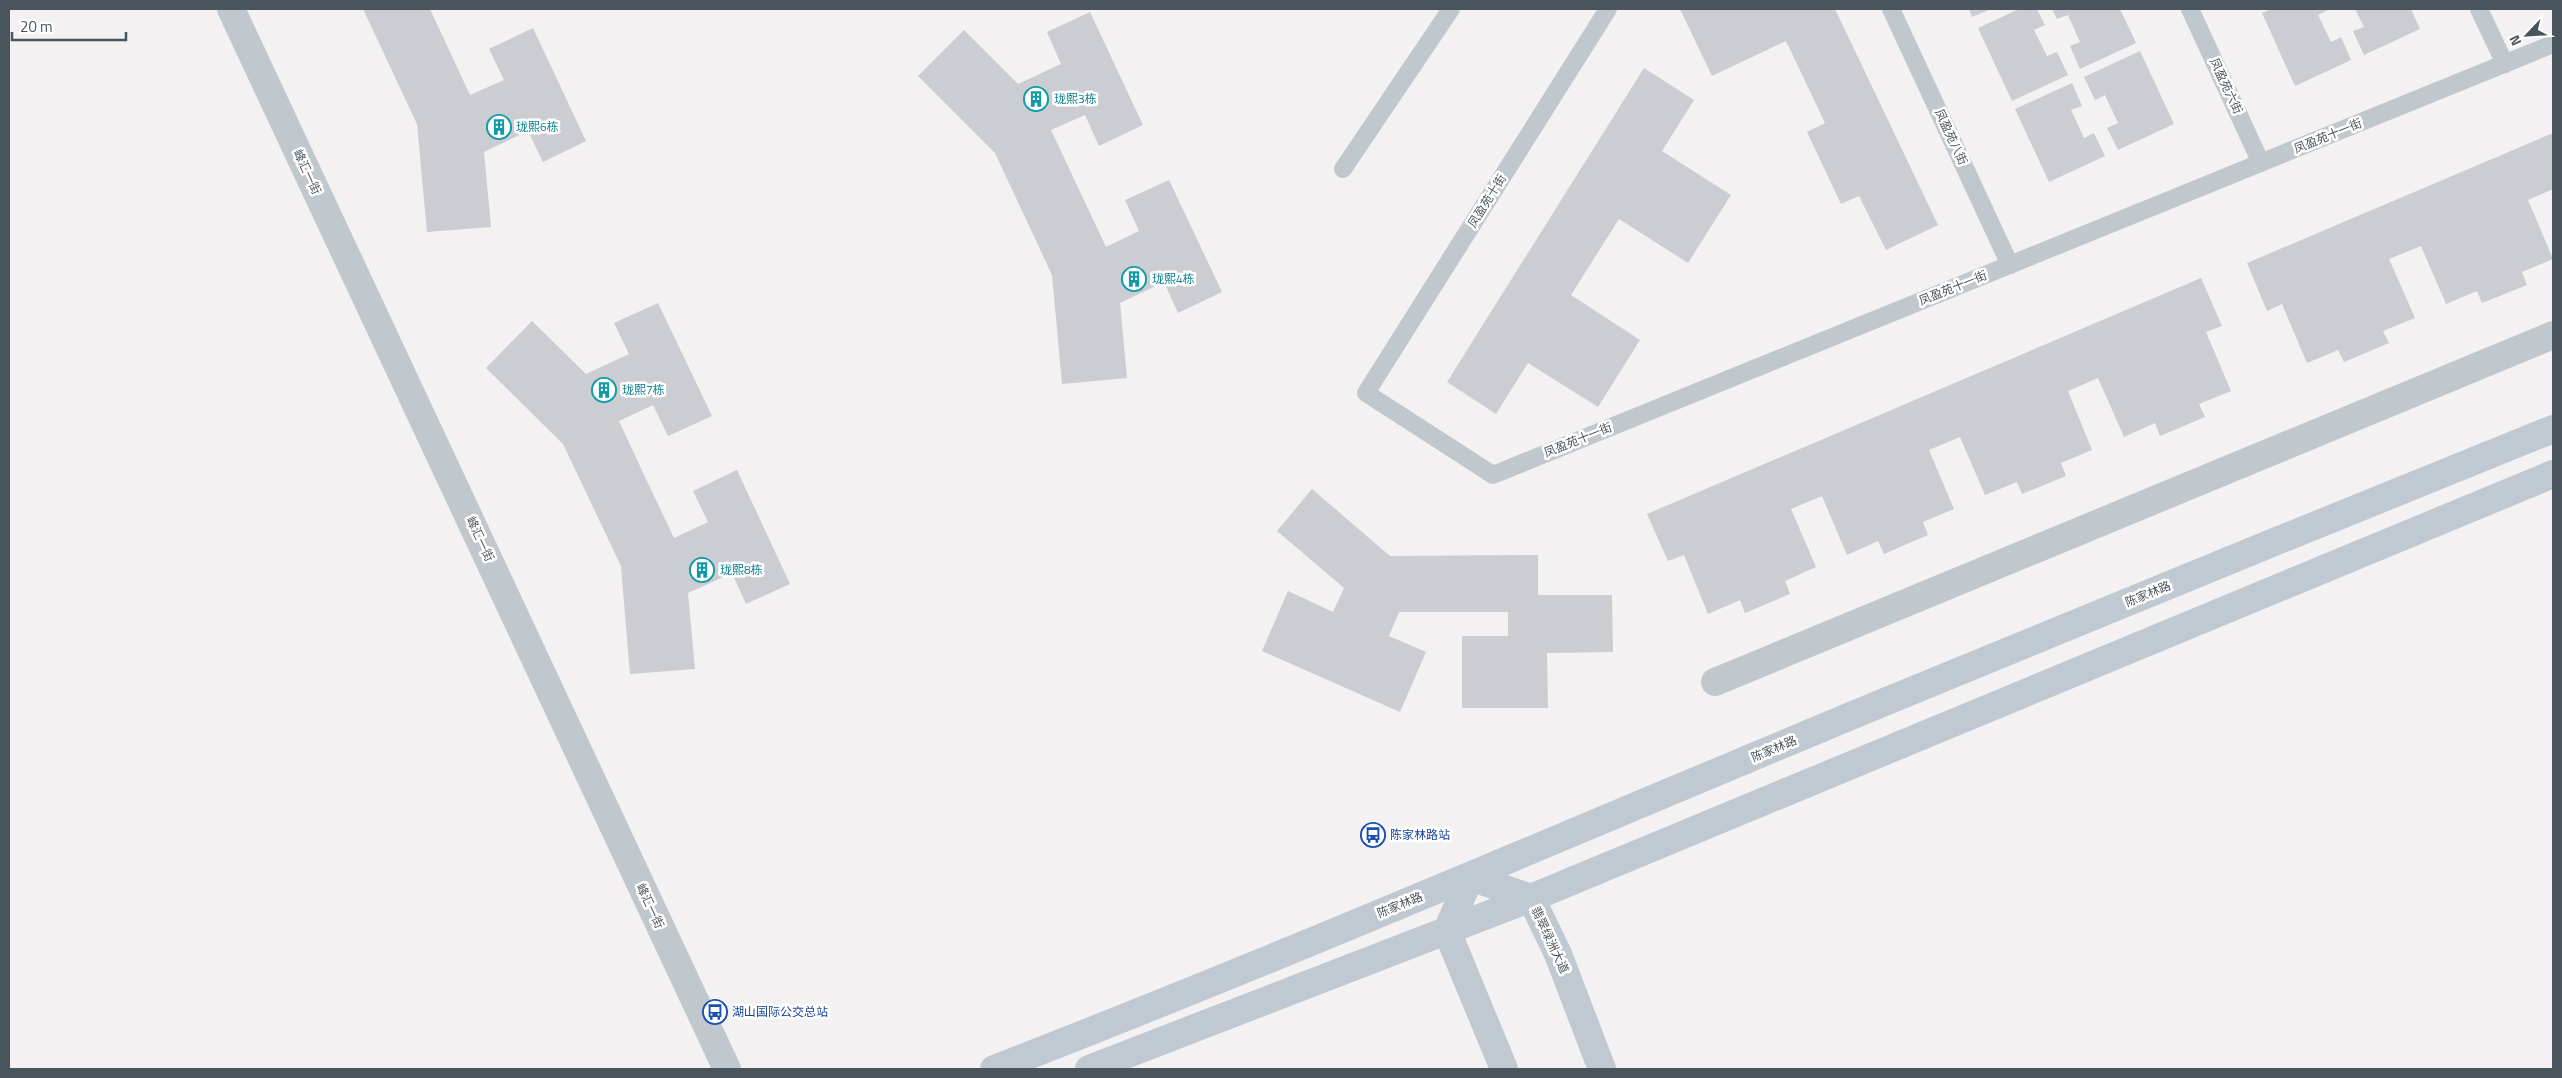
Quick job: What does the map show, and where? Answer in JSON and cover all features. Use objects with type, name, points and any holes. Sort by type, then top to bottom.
[{"type":"main road","name":"陈家林路","points":[[994,1069],[1114,1023],[1470,877],[1888,700],[2553,428]]},
{"type":"main road","points":[[1089,1069],[1531,898],[2553,474]]},
{"type":"main road","name":"翡翠绿洲大道","points":[[1470,877],[1531,898],[1558,954],[1602,1069]]},
{"type":"main road","points":[[1470,877],[1447,931],[1504,1069]]},
{"type":"street","name":"峰汇一街","points":[[231,9],[727,1069]]},
{"type":"street","points":[[1716,682],[2553,335]]},
{"type":"lane","points":[[1343,169],[1451,9]]},
{"type":"lane","name":"凤盈苑十街","points":[[1366,393],[1608,9]]},
{"type":"lane","name":"凤盈苑八街","points":[[1891,9],[2010,265]]},
{"type":"lane","name":"凤盈苑六街","points":[[2190,9],[2261,163]]},
{"type":"lane","points":[[2480,9],[2505,64]]},
{"type":"lane","name":"凤盈苑十一街","points":[[1366,393],[1493,475],[2553,44]]},
{"type":"building","name":"珑熙6栋","points":[[363,9],[430,9],[470,95],[504,80],[489,49],[533,28],[586,141],[543,162],[528,131],[484,152],[491,227],[427,232],[417,124]]},
{"type":"building","points":[[1680,9],[1835,9],[1938,225],[1886,250],[1859,196],[1841,204],[1807,132],[1825,123],[1786,41],[1712,76]]},
{"type":"building","points":[[1969,9],[1991,9],[1972,17]]},
{"type":"building","points":[[2019,9],[2037,9],[2045,25],[2034,30],[2047,56],[2057,52],[2068,75],[2012,101],[1978,28]]},
{"type":"building","points":[[2052,9],[2120,9],[2136,43],[2080,69],[2070,46],[2080,42],[2068,15],[2057,19]]},
{"type":"building","points":[[2271,9],[2330,9],[2318,15],[2331,42],[2341,37],[2351,60],[2295,86],[2262,13]]},
{"type":"building","points":[[2355,9],[2411,9],[2420,29],[2364,55],[2353,31],[2364,27]]},
{"type":"building","points":[[1090,12],[1143,125],[1099,146],[1085,115],[1051,130],[1106,247],[1139,231],[1125,200],[1169,180],[1222,292],[1178,313],[1164,282],[1120,303],[1127,378],[1062,384],[1052,275],[995,153],[918,76],[964,30],[1018,84],[1061,64],[1047,32]]},
{"type":"building","points":[[2140,51],[2174,124],[2118,150],[2107,128],[2118,123],[2105,95],[2095,100],[2084,77]]},
{"type":"building","points":[[1644,68],[1694,100],[1662,151],[1731,195],[1688,263],[1619,219],[1571,295],[1640,340],[1598,407],[1528,363],[1496,414],[1447,382]]},
{"type":"building","points":[[2072,83],[2082,106],[2071,110],[2084,138],[2094,133],[2105,156],[2049,182],[2015,109]]},
{"type":"building","points":[[2553,133],[2553,189],[2528,200],[2553,259],[2522,272],[2527,285],[2482,303],[2477,291],[2446,304],[2421,246],[2389,259],[2415,318],[2383,331],[2389,343],[2344,362],[2338,350],[2307,363],[2282,304],[2267,311],[2247,263]]},
{"type":"building","points":[[2201,278],[2222,326],[2206,332],[2231,391],[2199,404],[2205,417],[2160,436],[2155,423],[2124,437],[2098,378],[2068,391],[2092,450],[2061,463],[2066,476],[2022,494],[2017,482],[1985,495],[1960,437],[1929,450],[1954,509],[1923,522],[1928,535],[1884,554],[1878,541],[1847,555],[1822,496],[1791,509],[1816,567],[1785,581],[1790,594],[1745,613],[1740,600],[1708,614],[1684,555],[1668,561],[1647,514]]},
{"type":"building","points":[[658,303],[712,416],[668,436],[653,405],[619,421],[646,479],[674,538],[708,522],[693,491],[737,470],[790,584],[746,604],[732,573],[688,593],[695,669],[630,674],[621,566],[563,444],[486,368],[532,321],[586,374],[629,354],[614,323]]},
{"type":"building","points":[[1312,489],[1390,556],[1538,555],[1538,595],[1612,595],[1613,652],[1547,653],[1548,708],[1462,708],[1462,636],[1508,636],[1508,612],[1399,612],[1389,636],[1426,652],[1400,712],[1262,651],[1288,591],[1333,612],[1344,588],[1277,531]]},
{"type":"place","name":"珑熙3栋","points":[[1036,99]]},
{"type":"place","name":"珑熙6栋","points":[[499,127]]},
{"type":"place","name":"珑熙4栋","points":[[1134,279]]},
{"type":"place","name":"珑熙7栋","points":[[604,390]]},
{"type":"place","name":"珑熙8栋","points":[[702,570]]},
{"type":"place","name":"陈家林路站","points":[[1373,835]]},
{"type":"place","name":"湖山国际公交总站","points":[[715,1012]]}]
